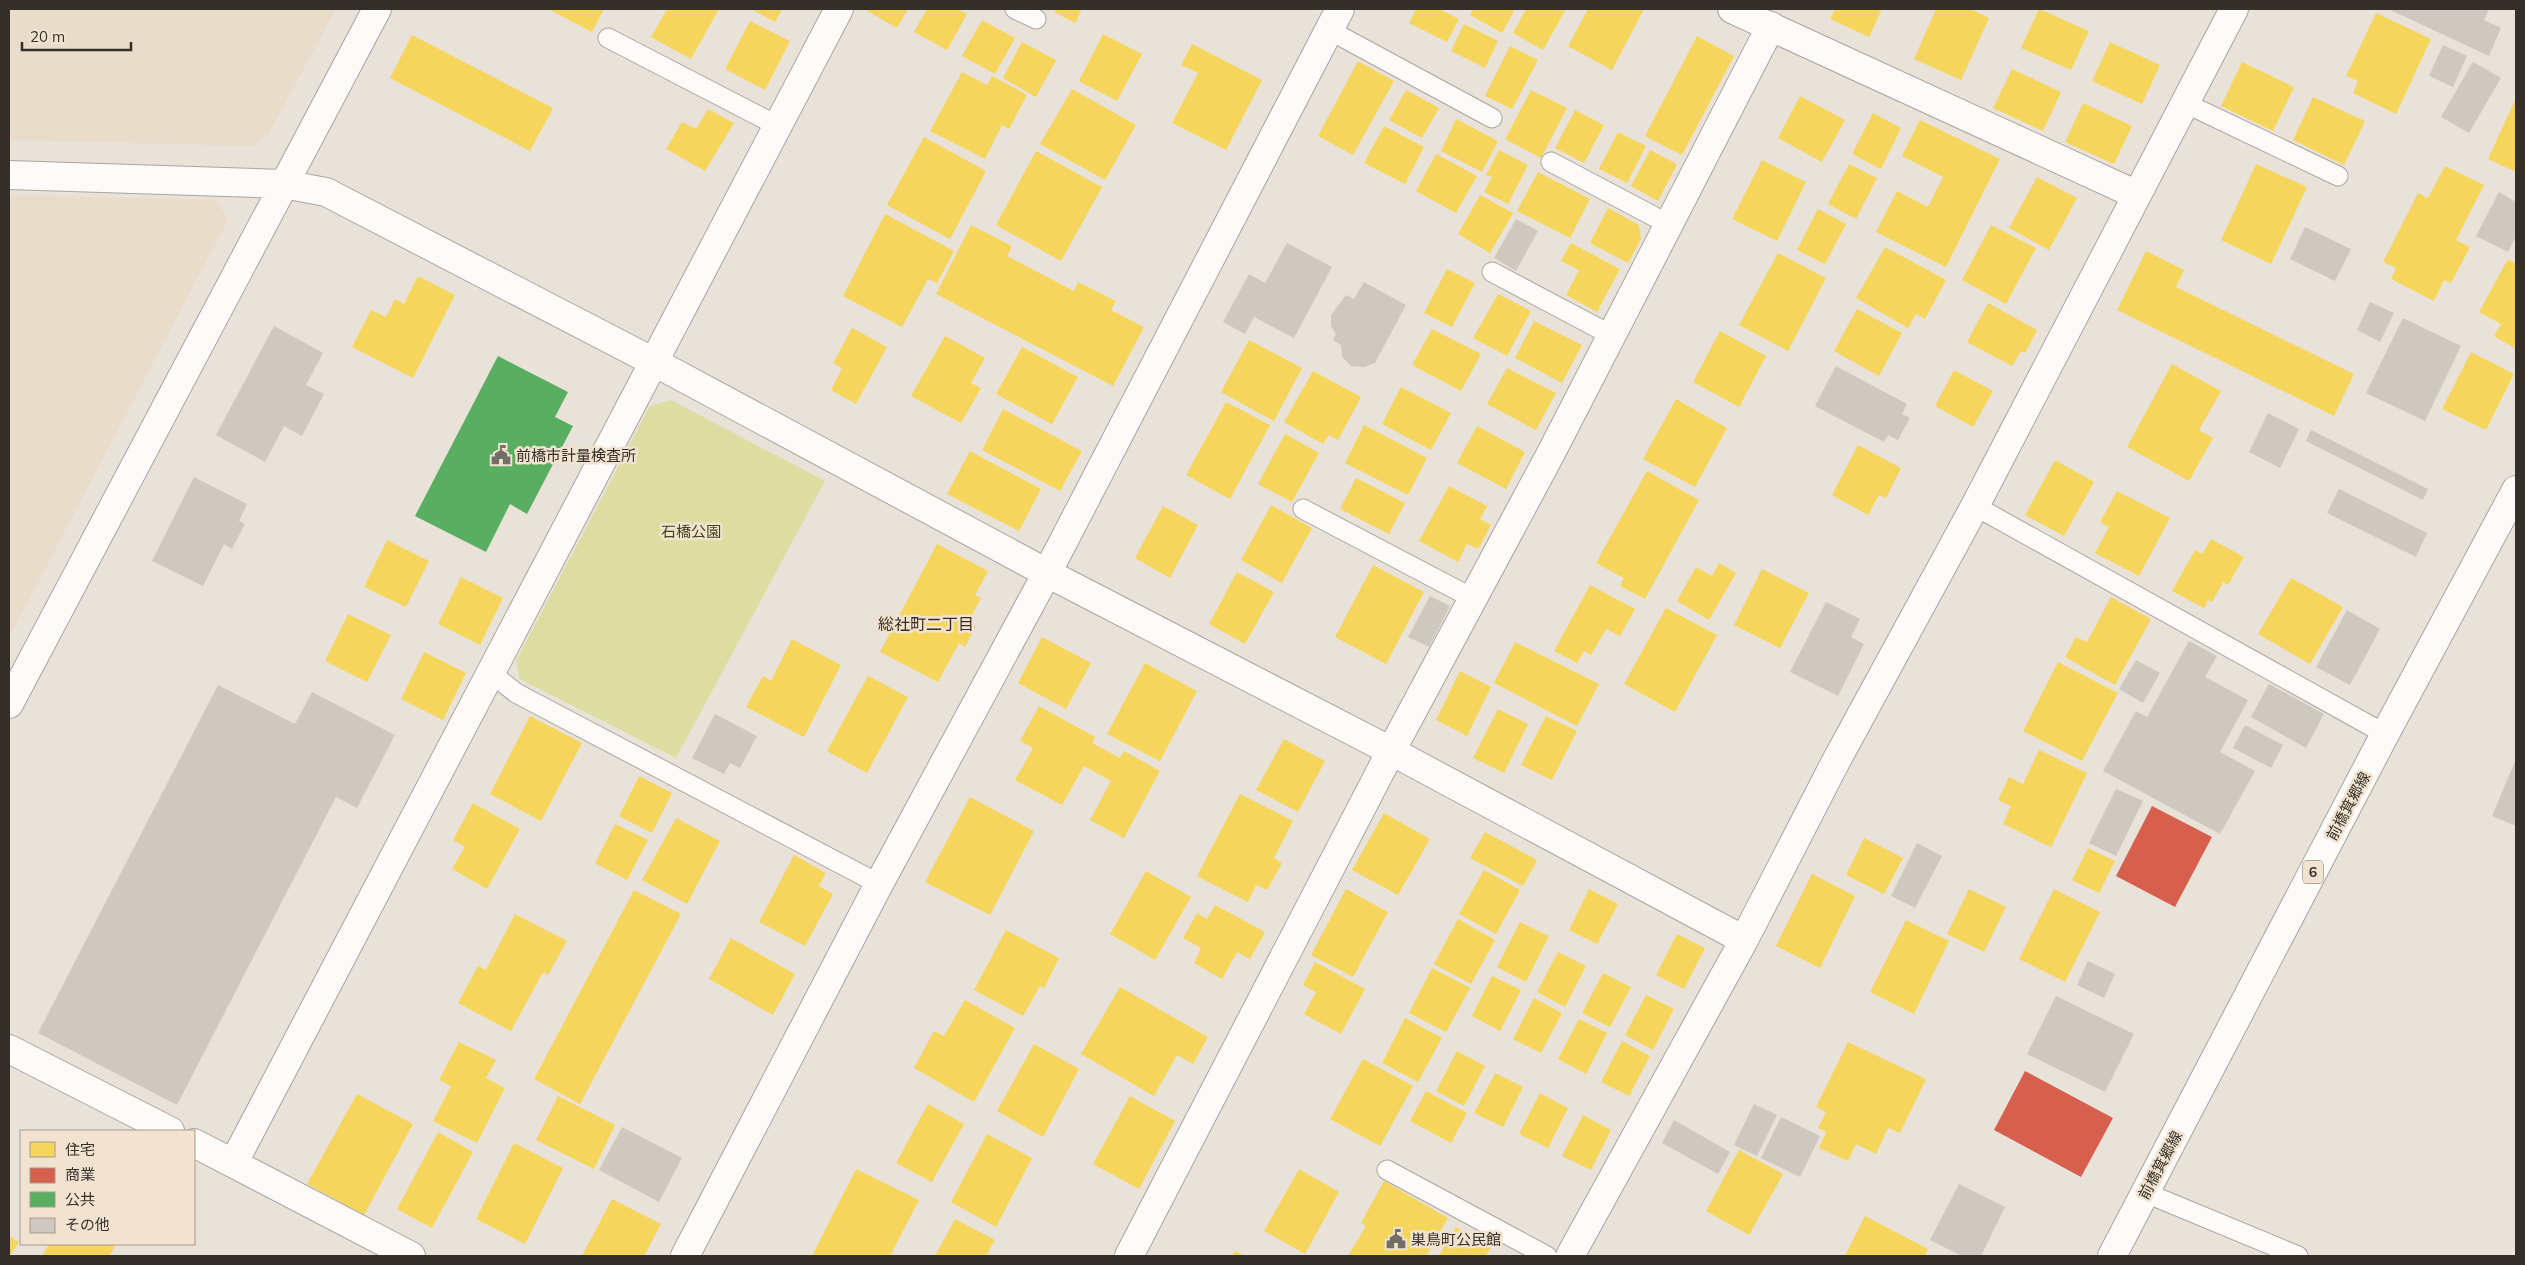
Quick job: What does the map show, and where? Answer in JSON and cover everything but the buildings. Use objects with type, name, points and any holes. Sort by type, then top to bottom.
[{"type":"street","points":[[9,704],[283,184],[378,9]]},
{"type":"street","points":[[234,1162],[839,9]]},
{"type":"street","points":[[1732,9],[2137,195]]},
{"type":"street","points":[[1570,1256],[1744,940],[1835,763],[1975,506],[2234,9]]},
{"type":"street","points":[[685,1256],[879,884],[1046,573],[1335,19]]},
{"type":"street","points":[[1129,1256],[1391,751],[1474,599],[1611,335],[1670,226],[1771,26]]},
{"type":"street","points":[[9,175],[283,184],[326,192],[654,362],[1046,573],[1391,751],[1744,940]]},
{"type":"street","name":"前橋箕郷線","points":[[2112,1256],[2385,734],[2516,490]]},
{"type":"street","points":[[9,1049],[168,1130]]},
{"type":"street","points":[[195,1143],[234,1162],[411,1256]]},
{"type":"lane","points":[[1015,9],[1036,19]]},
{"type":"lane","points":[[1335,19],[1492,118]]},
{"type":"lane","points":[[608,38],[778,126]]},
{"type":"lane","points":[[2185,103],[2338,176]]},
{"type":"lane","points":[[1551,162],[1670,226]]},
{"type":"lane","points":[[1492,272],[1611,335]]},
{"type":"lane","points":[[1975,506],[2385,734]]},
{"type":"lane","points":[[1304,509],[1474,599]]},
{"type":"lane","points":[[490,673],[525,697],[879,884]]},
{"type":"lane","points":[[1387,1170],[1547,1256]]},
{"type":"lane","points":[[2146,1193],[2298,1256]]},
{"type":"shaded area","points":[[9,9],[336,9],[268,135],[252,146],[9,140]]},
{"type":"shaded area","points":[[9,195],[216,200],[228,220],[9,638]]},
{"type":"green space","name":"石橋公園","points":[[671,400],[825,481],[676,758],[520,679],[516,661],[650,406]]},
{"type":"place","name":"前橋市計量検査所","points":[[501,455]]},
{"type":"place","name":"巣鳥町公民館","points":[[1396,1239]]},
{"type":"district","name":"総社町二丁目","points":[[926,624]]}]
